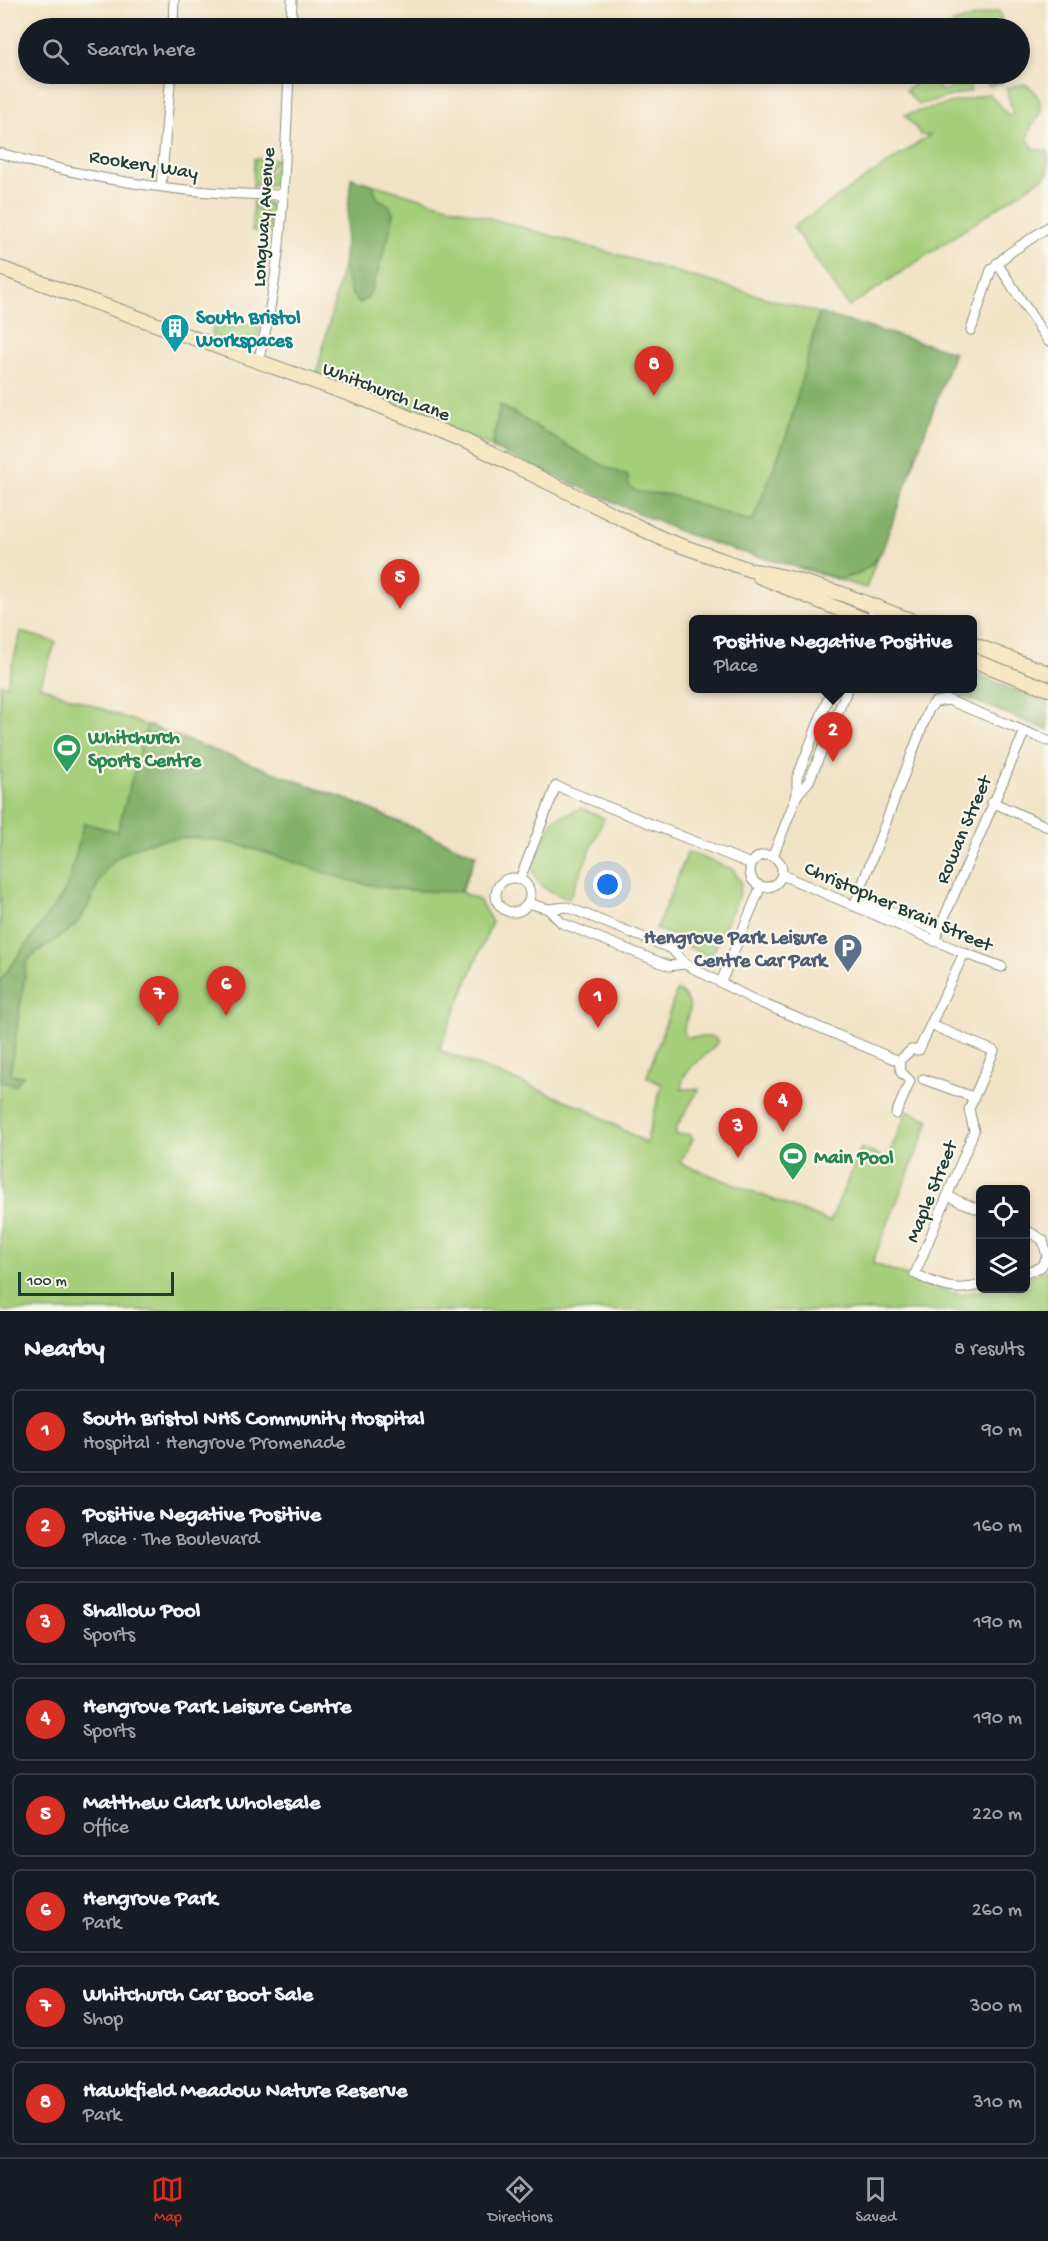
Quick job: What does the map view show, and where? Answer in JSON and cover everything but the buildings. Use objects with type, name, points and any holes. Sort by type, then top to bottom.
[{"type":"street","points":[[173,18],[174,0]]},
{"type":"street","points":[[291,18],[292,0]]},
{"type":"street","points":[[160,185],[170,84]]},
{"type":"street","name":"Longway Avenue","points":[[258,362],[276,284],[289,84]]},
{"type":"street","name":"Rookery Way","points":[[0,153],[81,172],[160,185],[214,192],[283,195]]},
{"type":"street","points":[[971,330],[983,291],[997,263],[1048,227]]},
{"type":"street","points":[[997,263],[1048,341]]},
{"type":"street","name":"Whitchurch Lane","points":[[0,268],[371,402],[467,442],[651,534],[750,570],[785,577],[873,613]]},
{"type":"street","name":"Whitchurch Lane","points":[[750,570],[774,584],[851,615]]},
{"type":"street","points":[[977,646],[1048,673]]},
{"type":"street","points":[[977,662],[1048,689]]},
{"type":"street","points":[[797,795],[797,778],[830,693]]},
{"type":"street","points":[[773,856],[797,795],[809,781],[846,693]]},
{"type":"street","points":[[933,929],[856,902],[929,709],[935,702],[948,700],[1048,741]]},
{"type":"street","name":"Rowan Street","points":[[934,940],[992,802],[1024,733]]},
{"type":"street","points":[[519,879],[556,786],[751,864]]},
{"type":"street","points":[[992,802],[1048,827]]},
{"type":"street","points":[[764,854],[773,856],[782,867],[782,875],[778,882],[770,887],[761,886],[753,881],[750,873],[751,864],[764,854]]},
{"type":"street","name":"Christopher Brain Street","points":[[782,875],[856,902],[934,940],[1002,966]]},
{"type":"street","points":[[507,879],[519,879],[528,888],[528,903],[520,911],[505,911],[498,904],[492,886],[507,879]]},
{"type":"street","points":[[721,982],[761,886]]},
{"type":"street","points":[[528,903],[548,909],[567,907],[672,949],[685,964],[752,999],[899,1061]]},
{"type":"street","points":[[548,909],[562,923],[631,951],[669,966],[685,964]]},
{"type":"street","points":[[899,1061],[911,1050],[920,1050],[964,953]]},
{"type":"street","name":"Maple Street","points":[[931,1025],[994,1051],[969,1109],[974,1131],[915,1274],[945,1287],[967,1289],[976,1286]]},
{"type":"street","points":[[896,1114],[910,1082],[901,1072],[899,1061]]},
{"type":"street","points":[[923,1080],[973,1098]]},
{"type":"street","points":[[947,1196],[976,1208]]},
{"type":"street","points":[[1030,1232],[1043,1240],[1047,1257],[1041,1268],[1030,1271]]},
{"type":"green space","points":[[999,11],[1001,18],[972,18]]},
{"type":"green space","points":[[914,84],[936,84],[941,91],[969,84],[971,91],[918,105],[906,90]]},
{"type":"green space","points":[[1024,84],[1038,97],[1041,110],[1031,127],[1028,140],[1034,149],[1048,151],[1048,174],[849,307],[793,227],[930,135],[921,135],[905,115],[989,93],[1008,115],[1013,113],[1006,88]]},
{"type":"green space","points":[[254,159],[278,159],[253,188]]},
{"type":"green space","points":[[278,165],[275,183],[257,188]]},
{"type":"green space","points":[[351,178],[954,352],[866,588],[681,532],[424,416],[316,376],[345,258]]},
{"type":"green space","points":[[351,178],[373,185],[377,198],[389,205],[393,213],[387,243],[374,283],[367,298],[359,303],[352,295],[343,268]]},
{"type":"green space","points":[[257,202],[268,203],[274,209],[275,228]]},
{"type":"green space","points":[[254,203],[275,232],[252,231]]},
{"type":"green space","points":[[819,313],[954,352],[882,551],[874,562],[857,574],[837,578],[730,549],[681,532],[492,448],[500,405],[579,452],[628,476],[629,486],[638,492],[671,495],[752,522],[788,431]]},
{"type":"green space","points":[[261,325],[256,341],[247,347],[212,335],[213,326]]},
{"type":"green space","points":[[21,632],[56,642],[40,686],[348,800],[476,855],[461,892],[479,900],[492,922],[439,1050],[585,1108],[646,1143],[662,1085],[647,1077],[677,990],[689,1004],[684,1027],[687,1037],[713,1037],[718,1041],[690,1069],[682,1081],[682,1089],[699,1089],[676,1128],[676,1135],[690,1134],[693,1139],[680,1163],[830,1222],[861,1148],[887,1159],[907,1111],[930,1120],[872,1263],[959,1295],[976,1291],[1030,1293],[1030,1276],[1048,1270],[1048,1311],[0,1311],[0,684],[7,685]]},
{"type":"green space","points":[[977,674],[1018,691],[1048,700],[1048,730],[954,693],[977,693]]},
{"type":"green space","points":[[147,725],[348,800],[476,855],[460,892],[408,890],[369,885],[328,874],[268,853],[206,839],[176,838],[146,844],[118,857],[106,869],[85,912],[75,925],[27,961],[10,1074],[23,1076],[15,1085],[0,1082],[0,981],[63,894],[84,823],[117,832]]},
{"type":"green space","points":[[581,808],[604,818],[569,899],[545,889],[537,880],[533,867],[553,820]]},
{"type":"green space","points":[[688,852],[733,869],[741,882],[739,896],[711,957],[688,947],[685,940],[656,929]]},
{"type":"place","name":"South Bristol Workspaces","points":[[175,354]]},
{"type":"place","name":"Hawkfield Meadow Nature Reserve","points":[[654,396]]},
{"type":"place","name":"Matthew Clark Wholesale","points":[[400,609]]},
{"type":"place","name":"Positive Negative Positive","points":[[833,762]]},
{"type":"place","name":"Whitchurch Sports Centre","points":[[67,774]]},
{"type":"place","name":"Hengrove Park Leisure Centre Car Park","points":[[848,974]]},
{"type":"place","name":"Hengrove Park","points":[[226,1016]]},
{"type":"place","name":"Whitchurch Car Boot Sale","points":[[159,1026]]},
{"type":"place","name":"South Bristol NHS Community Hospital","points":[[598,1028]]},
{"type":"place","name":"Hengrove Park Leisure Centre","points":[[783,1132]]},
{"type":"place","name":"Shallow Pool","points":[[738,1158]]},
{"type":"place","name":"Main Pool","points":[[793,1182]]}]
